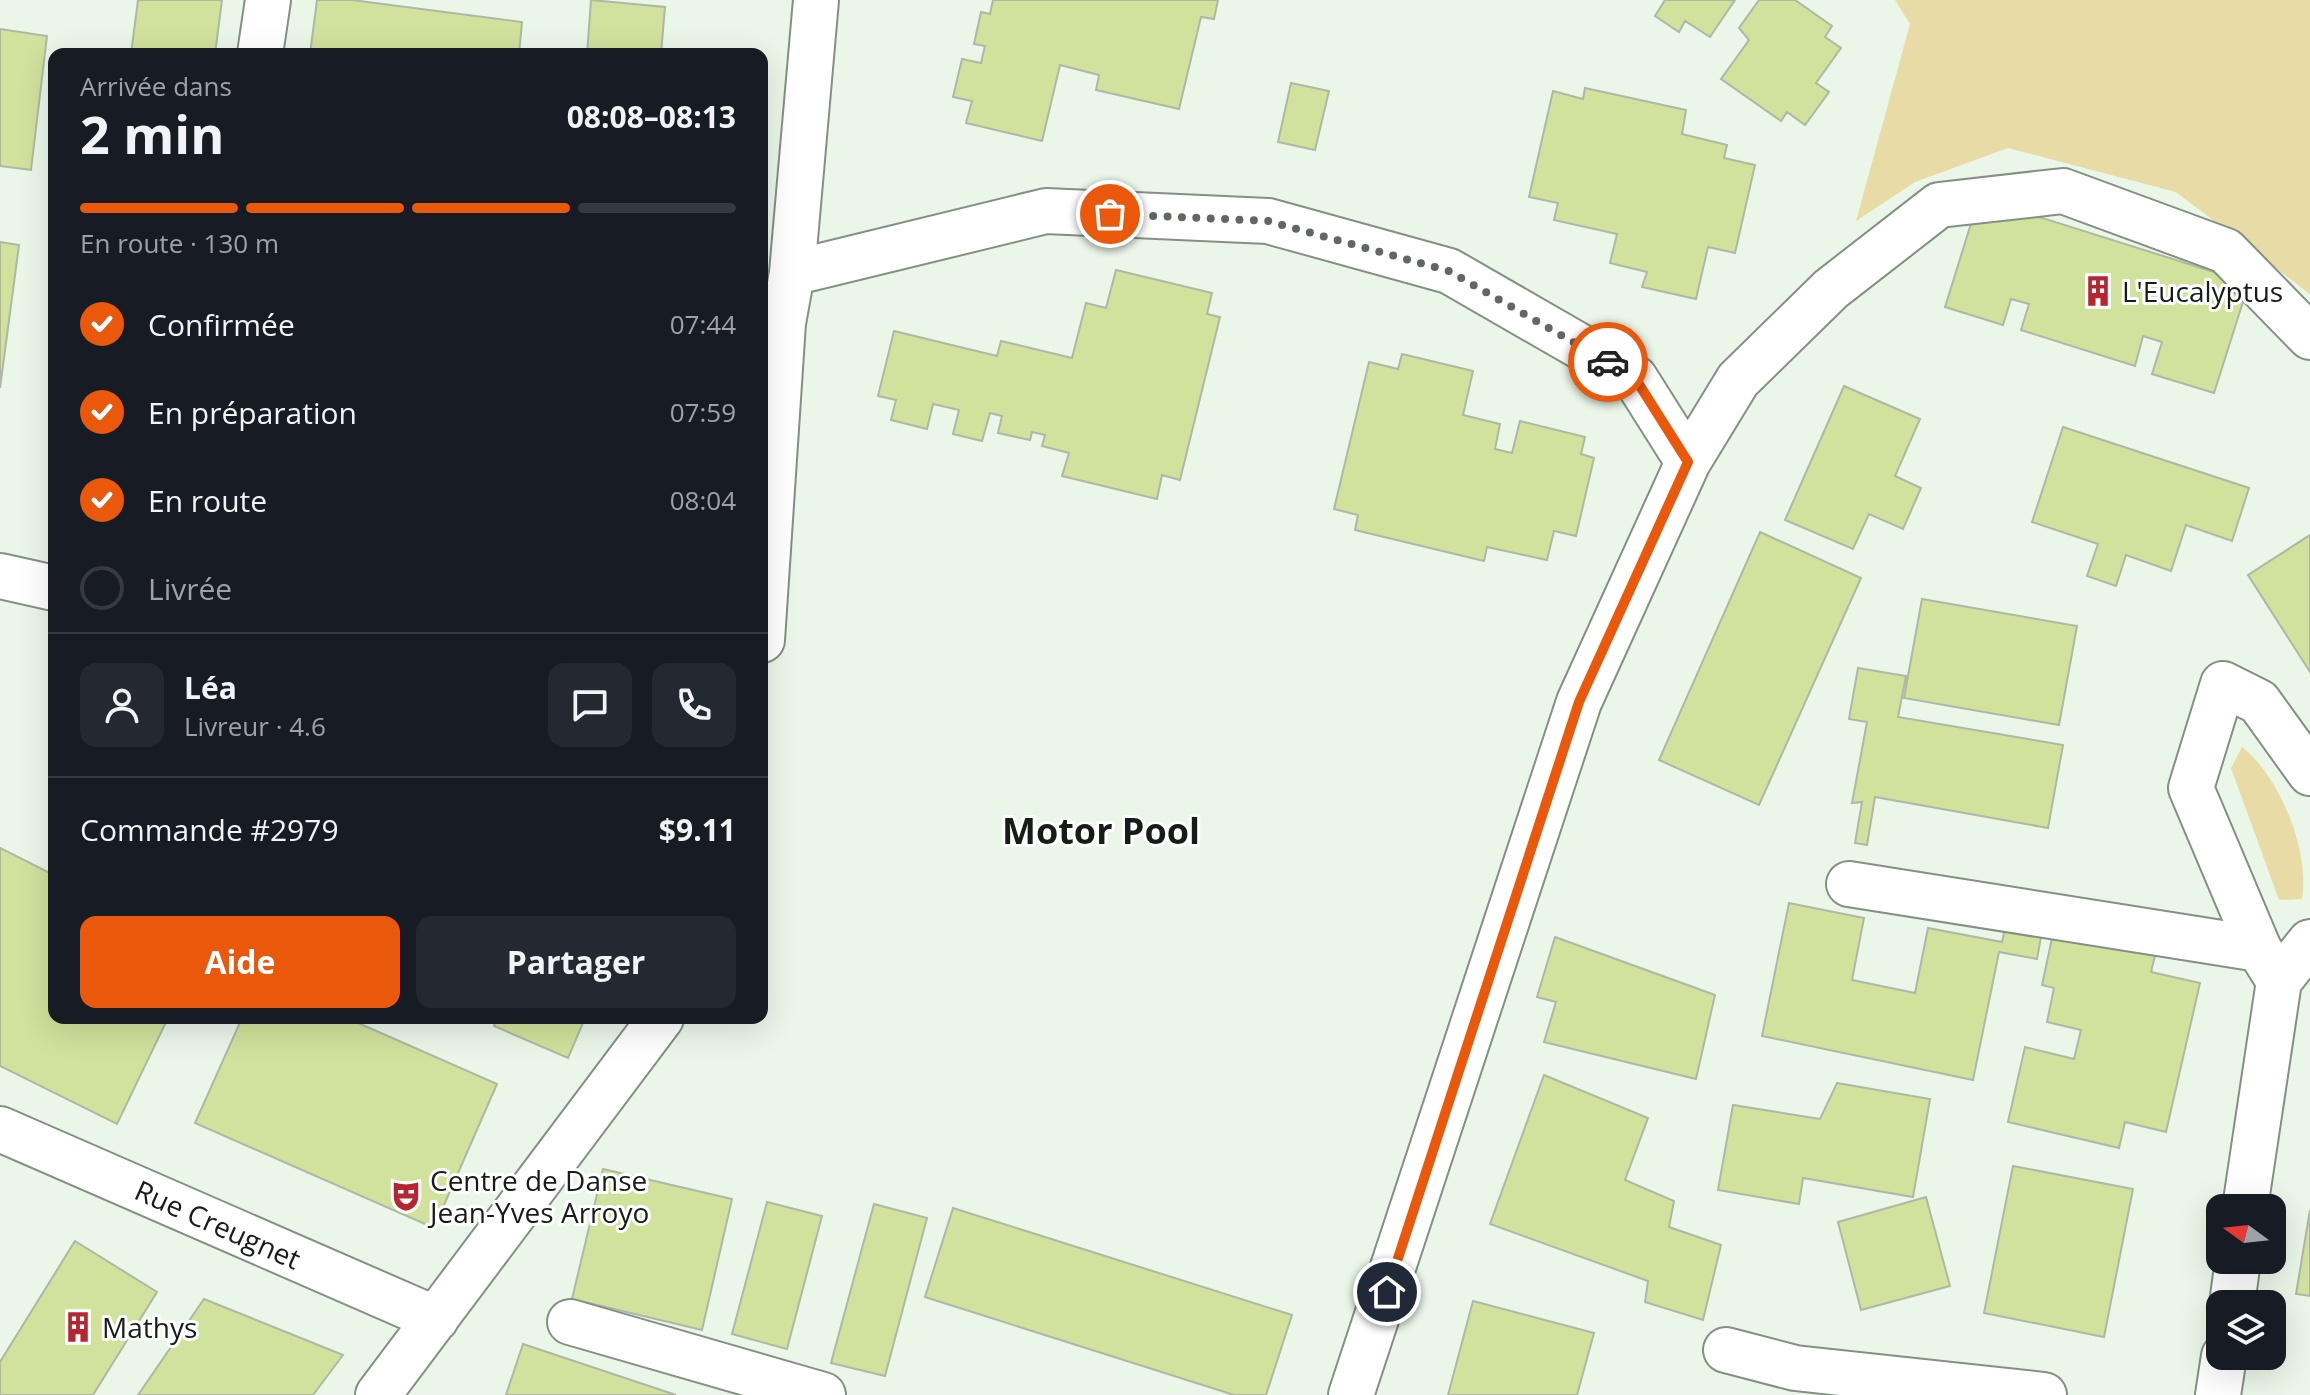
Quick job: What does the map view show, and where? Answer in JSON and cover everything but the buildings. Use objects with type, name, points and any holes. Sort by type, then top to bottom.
[{"type":"street","points":[[261,48],[268,0]]},
{"type":"street","points":[[768,447],[772,319],[792,273],[816,0]]},
{"type":"street","points":[[1351,1395],[1579,702],[1688,462],[1738,380],[1831,289],[1939,205],[2063,191],[2226,251],[2310,337]]},
{"type":"street","points":[[792,273],[1046,211],[1268,221],[1449,271],[1462,278],[1635,378],[1688,462]]},
{"type":"street","points":[[0,576],[48,587]]},
{"type":"street","points":[[2246,1194],[2269,965],[2191,788],[2223,684],[2259,702],[2310,773]]},
{"type":"street","points":[[1849,884],[2269,965],[2310,942]]},
{"type":"street","points":[[378,1395],[657,1024]]},
{"type":"street","name":"Rue Creugnet","points":[[0,1129],[436,1319]]},
{"type":"street","points":[[570,1322],[823,1395]]},
{"type":"street","points":[[1726,1350],[1795,1368],[2044,1395]]},
{"type":"street","points":[[2218,1395],[2222,1370]]},
{"type":"shaded area","points":[[1895,0],[2310,0],[2310,294],[2176,192],[2008,148],[1915,182],[1856,221],[1910,24]]},
{"type":"shaded area","points":[[2242,747],[2269,777],[2289,816],[2301,859],[2302,899],[2279,900],[2231,768]]},
{"type":"way so far","points":[[1110,214],[1268,221],[1449,271],[1608,362]]},
{"type":"place","name":"L'Eucalyptus","points":[[2098,291]]},
{"type":"place","name":"Centre de Danse Jean-Yves Arroyo","points":[[406,1196]]},
{"type":"place","name":"Mathys","points":[[78,1327]]},
{"type":"district","name":"Motor Pool","points":[[1101,830]]},
{"type":"route","points":[[1387,1292],[1579,702],[1688,462],[1635,378],[1608,362]]}]
